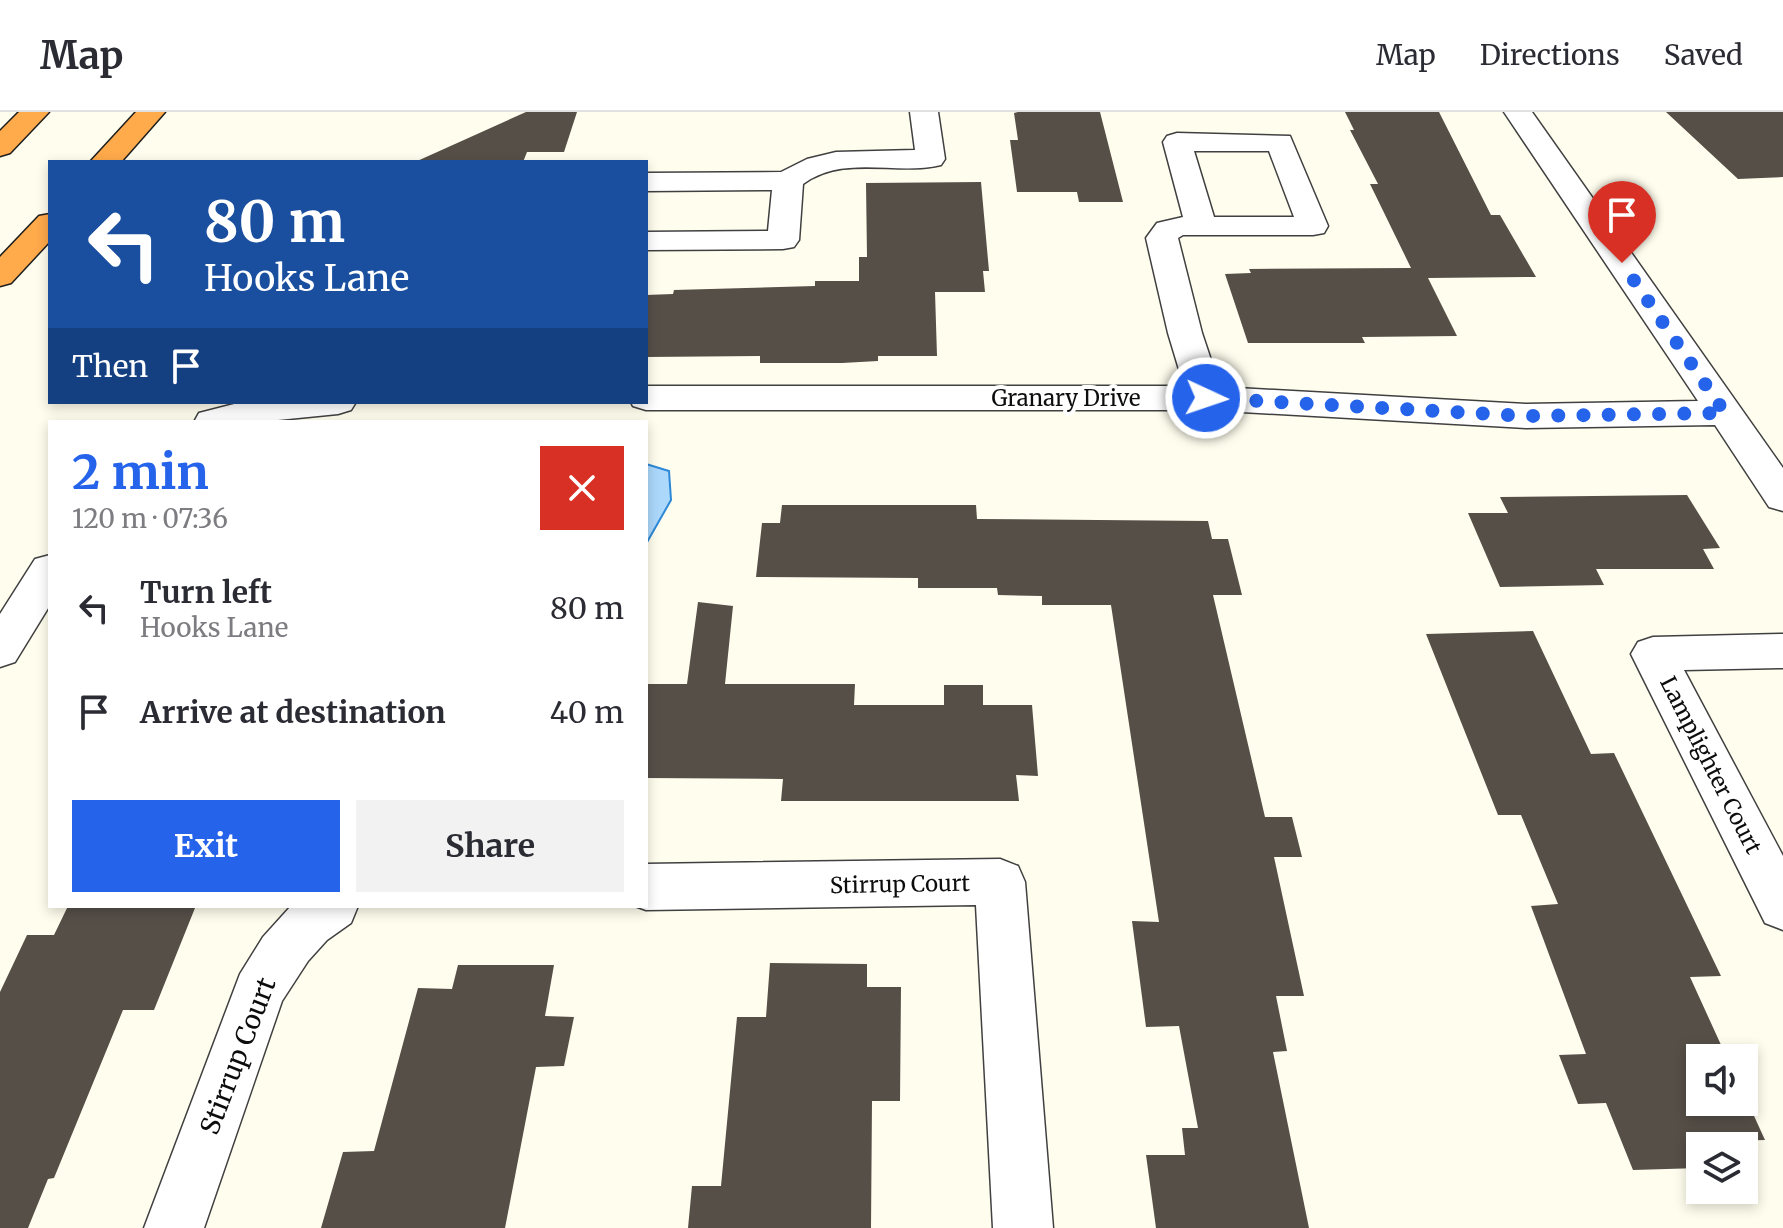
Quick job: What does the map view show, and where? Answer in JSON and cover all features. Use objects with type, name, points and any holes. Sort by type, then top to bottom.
[{"type":"highway","points":[[0,147],[35,112]]},
{"type":"highway","points":[[107,160],[151,112]]},
{"type":"highway","points":[[0,276],[48,225]]},
{"type":"street","points":[[648,182],[788,181],[799,171],[823,163],[931,159],[924,112]]},
{"type":"street","points":[[1518,112],[1783,497]]},
{"type":"street","points":[[1201,226],[1177,142],[1280,142],[1313,226],[1201,226],[1168,230],[1162,238],[1181,319],[1206,398]]},
{"type":"street","points":[[648,241],[783,240],[788,181]]},
{"type":"street","name":"Granary Drive","points":[[648,398],[1206,398],[1526,416],[1725,413]]},
{"type":"street","points":[[220,420],[258,410],[318,404]]},
{"type":"street","points":[[0,650],[48,573]]},
{"type":"street","name":"Lamplighter Court","points":[[1783,651],[1653,654],[1783,906]]},
{"type":"street","name":"Stirrup Court","points":[[648,887],[1000,882],[1023,1228]]},
{"type":"street","name":"Stirrup Court","points":[[174,1228],[259,992],[273,964],[291,940],[330,908]]},
{"type":"water","points":[[648,465],[669,471],[671,500],[648,540]]},
{"type":"building","points":[[526,112],[577,112],[564,152],[527,152],[524,160],[419,160]]},
{"type":"building","points":[[1100,112],[1123,202],[1079,202],[1077,192],[1017,192],[1010,140],[1018,140],[1014,113]]},
{"type":"building","points":[[1345,112],[1439,112],[1491,215],[1500,215],[1536,277],[1428,278],[1457,336],[1362,337],[1365,343],[1248,343],[1225,274],[1251,273],[1249,269],[1411,268],[1370,184],[1378,184],[1350,130],[1354,130]]},
{"type":"building","points":[[1666,112],[1783,112],[1783,177],[1738,179]]},
{"type":"building","points":[[981,182],[989,271],[983,271],[985,292],[935,292],[937,356],[878,356],[878,361],[842,363],[760,363],[760,356],[648,357],[648,295],[673,294],[674,290],[815,286],[815,281],[859,281],[859,257],[867,257],[866,183]]},
{"type":"building","points":[[1687,495],[1720,548],[1703,549],[1714,569],[1596,569],[1604,585],[1500,587],[1468,513],[1508,513],[1500,497]]},
{"type":"building","points":[[782,505],[976,505],[977,519],[1208,521],[1212,539],[1228,539],[1242,595],[1213,595],[1265,817],[1292,817],[1302,857],[1274,857],[1304,996],[1276,996],[1287,1051],[1273,1052],[1309,1228],[1156,1228],[1146,1155],[1185,1155],[1182,1128],[1198,1128],[1179,1026],[1146,1027],[1132,921],[1159,922],[1111,605],[1042,605],[1042,596],[998,595],[997,588],[918,588],[918,578],[756,577],[762,523],[780,523]]},
{"type":"building","points":[[698,602],[733,606],[725,684],[855,684],[854,705],[944,705],[944,685],[983,685],[983,705],[1032,705],[1038,776],[1016,775],[1019,801],[781,801],[783,779],[648,778],[648,684],[687,684]]},
{"type":"building","points":[[1533,631],[1591,754],[1614,753],[1721,976],[1690,977],[1721,1044],[1686,1044],[1686,1116],[1754,1116],[1765,1140],[1758,1140],[1758,1132],[1686,1132],[1686,1168],[1633,1170],[1606,1103],[1578,1104],[1559,1055],[1586,1054],[1531,906],[1558,904],[1521,815],[1498,815],[1426,634]]},
{"type":"building","points":[[67,908],[195,908],[154,1010],[123,1010],[54,1178],[48,1179],[28,1228],[0,1228],[0,992],[27,935],[54,935]]},
{"type":"building","points":[[770,963],[867,964],[867,987],[901,987],[900,1101],[872,1101],[871,1228],[688,1228],[692,1186],[721,1186],[737,1017],[766,1017]]},
{"type":"building","points":[[458,965],[554,965],[545,1016],[574,1017],[564,1066],[536,1067],[505,1228],[321,1228],[343,1152],[374,1151],[418,988],[452,989]]},
{"type":"route","points":[[1206,398],[1526,416],[1725,413],[1622,263]]}]
